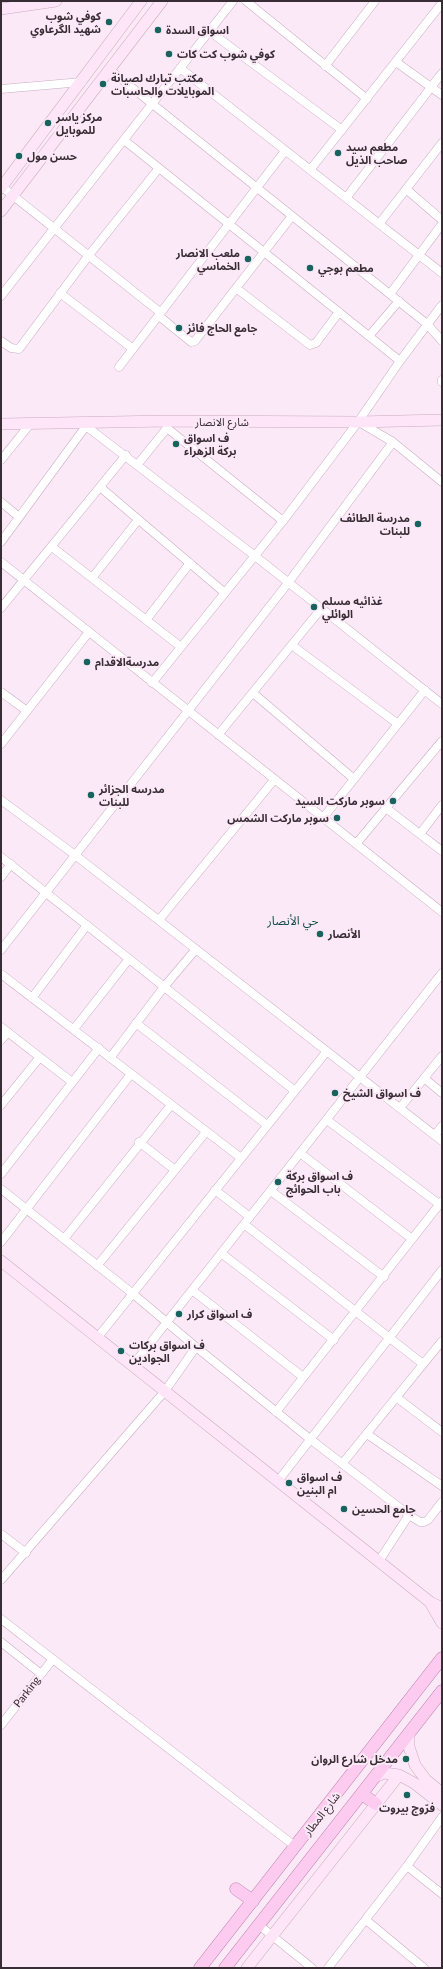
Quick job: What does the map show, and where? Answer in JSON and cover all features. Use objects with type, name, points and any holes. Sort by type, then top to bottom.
[{"type":"main road","name":"شارع المطار","points":[[200,1968],[296,1847],[442,1656]]},
{"type":"main road","name":"شارع المطار","points":[[224,1968],[442,1691]]},
{"type":"main road","points":[[362,1794],[376,1804]]},
{"type":"main road","points":[[236,1889],[253,1901]]},
{"type":"street","points":[[1,9],[56,1]]},
{"type":"street","points":[[141,1],[82,82],[1,187],[89,255],[191,342],[194,342],[292,216]]},
{"type":"street","points":[[1,211],[162,1]]},
{"type":"street","points":[[1,296],[233,1]]},
{"type":"street","points":[[246,1],[367,99]]},
{"type":"street","points":[[325,66],[375,1]]},
{"type":"street","points":[[310,170],[442,3]]},
{"type":"street","points":[[209,31],[342,130]]},
{"type":"street","points":[[396,62],[442,95]]},
{"type":"street","points":[[180,68],[442,273]]},
{"type":"street","points":[[110,70],[399,301],[427,324],[442,341]]},
{"type":"street","points":[[346,198],[442,73]]},
{"type":"street","points":[[1,89],[82,82]]},
{"type":"street","points":[[124,140],[400,361]]},
{"type":"street","points":[[378,224],[442,143]]},
{"type":"street","points":[[119,367],[285,150]]},
{"type":"street","points":[[1,341],[11,348],[18,349],[89,255],[159,168]]},
{"type":"street","points":[[406,189],[442,220]]},
{"type":"street","points":[[390,294],[442,224]]},
{"type":"street","points":[[236,288],[310,345],[316,343],[339,312]]},
{"type":"street","points":[[60,293],[133,349]]},
{"type":"street","points":[[368,336],[399,301]]},
{"type":"street","points":[[152,683],[284,521],[358,422],[400,361],[442,305]]},
{"type":"street","name":"شارع الانصار","points":[[1,424],[167,424],[442,420]]},
{"type":"street","points":[[358,422],[393,442],[442,482]]},
{"type":"street","points":[[1,460],[31,423]]},
{"type":"street","points":[[1,542],[86,424],[442,704]]},
{"type":"street","points":[[138,464],[167,424],[284,521]]},
{"type":"street","points":[[1,950],[288,583],[393,442]]},
{"type":"street","points":[[1,608],[126,455]]},
{"type":"street","points":[[100,487],[225,594]]},
{"type":"street","points":[[1,502],[19,517]]},
{"type":"street","points":[[92,578],[138,520]]},
{"type":"street","points":[[52,547],[181,647]]},
{"type":"street","points":[[1,562],[442,912]]},
{"type":"street","points":[[146,620],[190,563]]},
{"type":"street","points":[[218,735],[293,646],[321,609]]},
{"type":"street","points":[[1,744],[89,632]]},
{"type":"street","points":[[293,646],[398,724]]},
{"type":"street","points":[[323,818],[425,690]]},
{"type":"street","points":[[1,692],[27,711]]},
{"type":"street","points":[[254,693],[354,779]]},
{"type":"street","points":[[356,844],[442,741]]},
{"type":"street","points":[[159,920],[274,780]]},
{"type":"street","points":[[1,800],[75,855],[442,1141]]},
{"type":"street","points":[[420,834],[442,805]]},
{"type":"street","points":[[386,808],[442,851]]},
{"type":"street","points":[[1,856],[294,1091]]},
{"type":"street","points":[[1,877],[11,864]]},
{"type":"street","points":[[32,998],[86,925]]},
{"type":"street","points":[[110,1058],[164,987],[196,949]]},
{"type":"street","points":[[74,1029],[129,959]]},
{"type":"street","points":[[133,1365],[442,973]]},
{"type":"street","points":[[1,974],[241,1158]]},
{"type":"street","points":[[136,1023],[267,1126]]},
{"type":"street","points":[[1,1040],[4,1029],[72,1082]]},
{"type":"street","points":[[1,1174],[99,1048]]},
{"type":"street","points":[[98,1337],[327,1051]]},
{"type":"street","points":[[400,1108],[442,1056]]},
{"type":"street","points":[[1,1105],[40,1057]]},
{"type":"street","points":[[1,1242],[131,1074]]},
{"type":"street","points":[[424,1078],[442,1093]]},
{"type":"street","points":[[64,1239],[139,1142],[171,1105]]},
{"type":"street","points":[[276,1412],[384,1277],[441,1202],[327,1120]]},
{"type":"street","points":[[435,1135],[442,1126]]},
{"type":"street","points":[[97,1266],[206,1132]]},
{"type":"street","points":[[139,1142],[175,1170]]},
{"type":"street","points":[[300,1153],[412,1239]]},
{"type":"street","points":[[1,1189],[132,1293],[276,1412],[409,1515],[420,1522],[424,1522],[428,1520],[442,1502]]},
{"type":"street","points":[[215,1190],[247,1220],[355,1312],[423,1364]]},
{"type":"street","points":[[270,1191],[384,1277]]},
{"type":"street","points":[[222,1253],[334,1340]]},
{"type":"street","points":[[1,1261],[430,1602],[442,1608]]},
{"type":"street","points":[[278,1481],[442,1270]]},
{"type":"street","points":[[192,1290],[303,1377]]},
{"type":"street","points":[[342,1464],[442,1341]]},
{"type":"street","points":[[1,1580],[165,1391],[196,1347]]},
{"type":"street","points":[[396,1397],[442,1432]]},
{"type":"street","points":[[366,1434],[442,1486]]},
{"type":"street","points":[[379,1561],[409,1515]]},
{"type":"street","points":[[1,1534],[26,1552]]},
{"type":"street","points":[[430,1602],[438,1613],[442,1623]]},
{"type":"street","points":[[1,1619],[296,1847]]},
{"type":"street","points":[[1,1642],[41,1674]]},
{"type":"street","name":"Parking","points":[[1,1725],[53,1659]]},
{"type":"street","points":[[409,1734],[409,1747],[415,1765],[426,1780],[442,1793]]},
{"type":"street","points":[[375,1777],[384,1773],[399,1775],[414,1783],[442,1805]]},
{"type":"street","points":[[247,1968],[399,1775]]},
{"type":"street","points":[[328,1968],[407,1866],[442,1817]]},
{"type":"street","points":[[407,1866],[442,1894]]},
{"type":"street","points":[[366,1920],[424,1968]]},
{"type":"street","points":[[259,1925],[312,1968]]},
{"type":"place","name":"كوفي شوب شهيد الگرعاوي","points":[[109,22]]},
{"type":"place","name":"اسواق السدة","points":[[158,30]]},
{"type":"place","name":"كوفي شوب كت كات","points":[[169,54]]},
{"type":"place","name":"مكتب تبارك لصيانة الموبايلات والحاسبات","points":[[103,84]]},
{"type":"place","name":"مركز ياسر للموبايل","points":[[48,123]]},
{"type":"place","name":"مطعم سيد صاحب الذيل","points":[[338,153]]},
{"type":"place","name":"حسن مول","points":[[19,156]]},
{"type":"place","name":"ملعب الانصار الخماسي","points":[[248,259]]},
{"type":"place","name":"مطعم بوجي","points":[[310,268]]},
{"type":"place","name":"جامع الحاج فائز","points":[[179,328]]},
{"type":"place","name":"ف اسواق بركة الزهراء","points":[[176,444]]},
{"type":"place","name":"مدرسة الطائف للبنات","points":[[418,524]]},
{"type":"place","name":"غذائيه مسلم الوائلي","points":[[314,607]]},
{"type":"place","name":"مدرسةالاقدام","points":[[87,662]]},
{"type":"place","name":"مدرسه الجزائر للبنات","points":[[91,795]]},
{"type":"place","name":"سوبر ماركت السيد","points":[[393,801]]},
{"type":"place","name":"سوبر ماركت الشمس","points":[[337,818]]},
{"type":"place","name":"الأنصار","points":[[320,934]]},
{"type":"place","name":"ف اسواق الشيخ","points":[[335,1093]]},
{"type":"place","name":"ف اسواق بركة باب الحوائج","points":[[278,1182]]},
{"type":"place","name":"ف اسواق كرار","points":[[179,1314]]},
{"type":"place","name":"ف اسواق بركات الجوادين","points":[[121,1351]]},
{"type":"place","name":"ف اسواق ام البنين","points":[[289,1483]]},
{"type":"place","name":"جامع الحسين","points":[[344,1509]]},
{"type":"place","name":"مدخل شارع الروان","points":[[406,1759]]},
{"type":"place","name":"فرّوج بيروت","points":[[407,1795]]},
{"type":"district","name":"حي الأنصار","points":[[293,921]]}]
